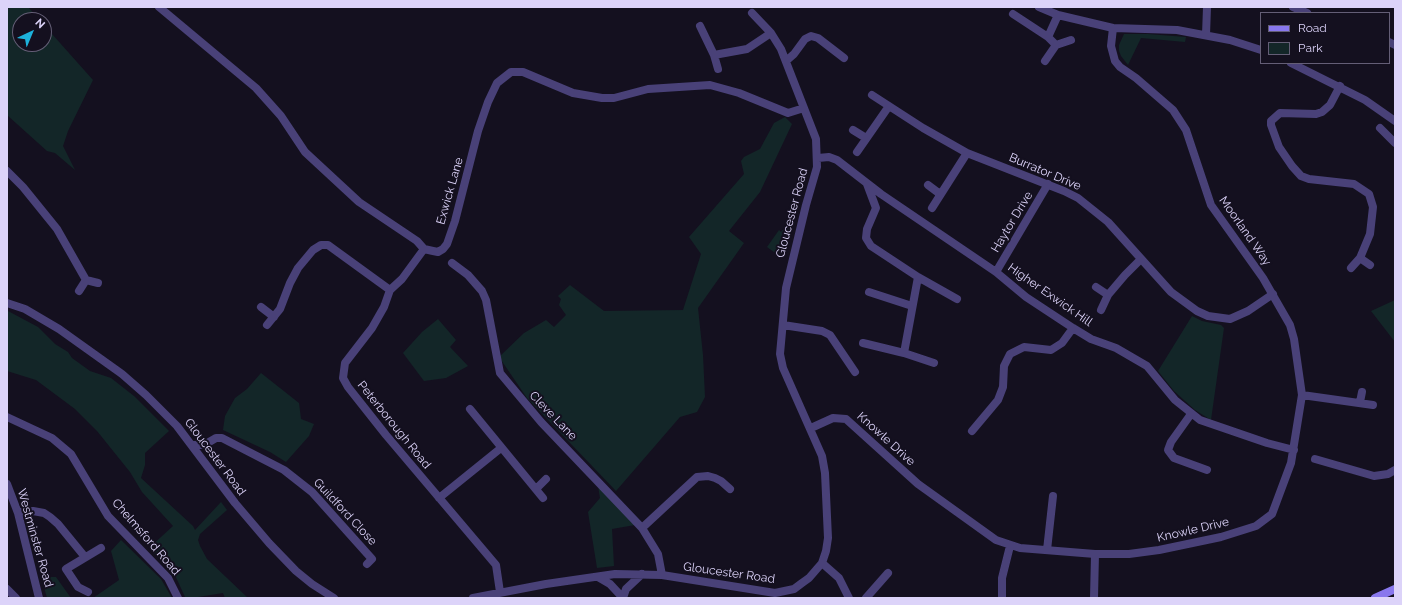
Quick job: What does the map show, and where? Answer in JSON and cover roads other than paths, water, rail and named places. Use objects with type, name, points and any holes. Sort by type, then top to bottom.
[{"type":"street","points":[[159,7],[256,88],[281,116],[305,152],[359,202],[417,241],[424,249]]},
{"type":"street","points":[[1039,7],[1058,15],[1113,28],[1156,28],[1206,34],[1260,50]]},
{"type":"street","points":[[1206,34],[1207,7]]},
{"type":"street","points":[[1293,7],[1305,12]]},
{"type":"street","name":"Gloucester Road","points":[[472,598],[500,592],[615,574],[662,575],[763,595],[794,589],[809,578],[822,563],[828,538],[825,473],[822,456],[781,362],[780,346],[787,281],[806,205],[813,185],[818,158],[814,129],[804,108],[786,61],[771,33],[752,13]]},
{"type":"street","points":[[1013,14],[1048,37],[1056,45]]},
{"type":"street","points":[[1048,37],[1058,15]]},
{"type":"street","points":[[700,26],[714,55],[718,69]]},
{"type":"street","name":"Moorland Way","points":[[1113,28],[1111,46],[1115,60],[1120,67],[1146,86],[1173,110],[1186,130],[1212,205],[1273,294],[1290,325],[1294,339],[1302,395],[1294,450]]},
{"type":"street","points":[[714,55],[748,49],[771,33]]},
{"type":"street","points":[[786,61],[794,54],[805,39],[811,36],[818,38],[844,58]]},
{"type":"street","points":[[1045,61],[1056,45],[1071,40]]},
{"type":"street","points":[[1293,64],[1340,86],[1365,100],[1395,121]]},
{"type":"street","name":"Exwick Lane","points":[[424,249],[438,252],[447,244],[455,221],[478,131],[488,102],[497,83],[511,72],[523,72],[573,93],[602,98],[614,98],[648,89],[710,85],[739,93],[788,113],[804,108]]},
{"type":"street","points":[[1340,86],[1330,105],[1322,112],[1316,114],[1284,112],[1275,116],[1271,121],[1272,131],[1279,147],[1301,179],[1354,184],[1369,194],[1373,207],[1372,224],[1360,258],[1351,268]]},
{"type":"street","name":"Burrator Drive","points":[[872,95],[923,128],[967,153],[1048,184],[1078,198],[1093,208],[1108,222],[1171,292],[1187,305],[1208,316],[1235,317],[1248,311],[1273,294]]},
{"type":"street","points":[[857,152],[889,106]]},
{"type":"street","points":[[1380,128],[1395,143]]},
{"type":"street","points":[[853,130],[866,138]]},
{"type":"street","points":[[932,208],[967,153]]},
{"type":"street","name":"Higher Exwick Hill","points":[[818,158],[829,157],[837,160],[914,217],[996,272],[1026,297],[1091,339],[1116,348],[1147,366],[1175,400],[1191,414],[1206,423],[1294,450]]},
{"type":"street","points":[[7,171],[23,187],[57,229],[86,280],[98,283]]},
{"type":"street","points":[[867,183],[876,208],[867,229],[866,238],[871,246],[918,277],[958,300]]},
{"type":"street","name":"Haytor Drive","points":[[996,272],[1048,184]]},
{"type":"street","points":[[928,185],[940,194]]},
{"type":"street","points":[[267,325],[284,301],[294,275],[313,250],[321,245],[328,245],[390,290]]},
{"type":"street","name":"Peterborough Road","points":[[424,249],[402,280],[390,290],[384,307],[372,328],[345,363],[343,378],[348,387],[386,435],[496,565],[500,592]]},
{"type":"street","points":[[1360,258],[1370,265]]},
{"type":"street","points":[[1101,310],[1108,295],[1141,259]]},
{"type":"street","name":"Cleve Lane","points":[[452,263],[468,275],[482,291],[486,300],[497,353],[497,365],[506,383],[642,528],[658,554],[662,575]]},
{"type":"street","points":[[904,353],[918,277]]},
{"type":"street","points":[[79,291],[86,280]]},
{"type":"street","points":[[1096,287],[1108,295]]},
{"type":"street","points":[[869,292],[912,306]]},
{"type":"street","name":"Gloucester Road","points":[[7,303],[25,309],[59,329],[122,374],[178,426],[235,503],[269,543],[296,571],[312,584],[334,598]]},
{"type":"street","points":[[261,308],[274,317]]},
{"type":"street","points":[[783,325],[822,331],[830,334],[855,372]]},
{"type":"street","points":[[972,431],[998,400],[1003,387],[1004,366],[1010,354],[1024,347],[1052,350],[1062,343],[1073,328]]},
{"type":"street","points":[[863,343],[904,353],[934,363]]},
{"type":"street","points":[[1360,402],[1362,392]]},
{"type":"street","points":[[1302,395],[1373,405]]},
{"type":"street","points":[[470,409],[543,498]]},
{"type":"street","points":[[479,420],[486,414]]},
{"type":"street","points":[[1191,414],[1171,442],[1168,450],[1174,458],[1207,470]]},
{"type":"street","name":"Chelmsford Road","points":[[7,417],[52,438],[71,454],[108,516],[168,578],[178,598]]},
{"type":"street","name":"Knowle Drive","points":[[811,428],[833,418],[846,419],[918,484],[996,540],[1010,546],[1020,548],[1095,554],[1129,554],[1159,550],[1220,537],[1256,526],[1265,521],[1276,507],[1294,450]]},
{"type":"street","name":"Guildford Close","points":[[193,445],[204,445],[216,438],[222,438],[284,470],[312,492],[373,560]]},
{"type":"street","points":[[439,498],[501,448]]},
{"type":"street","points":[[1315,459],[1374,476],[1388,474],[1395,470]]},
{"type":"street","points":[[642,528],[697,477],[708,476],[715,478],[730,489]]},
{"type":"street","points":[[536,489],[546,480]]},
{"type":"street","name":"Westminster Road","points":[[7,484],[18,513],[39,598]]},
{"type":"street","points":[[1046,550],[1053,496]]},
{"type":"street","points":[[18,513],[33,511],[44,513],[58,524],[85,557]]},
{"type":"street","points":[[1002,598],[1002,578],[1010,546]]},
{"type":"street","points":[[88,592],[78,587],[66,569],[101,548]]},
{"type":"street","points":[[1094,598],[1095,554]]},
{"type":"street","points":[[822,563],[839,578],[849,598]]},
{"type":"street","points":[[597,577],[610,584],[623,598],[626,589],[642,574]]},
{"type":"street","points":[[866,598],[886,578]]},
{"type":"street","points":[[7,589],[16,598]]},
{"type":"street","points":[[1375,598],[1395,589]]}]
